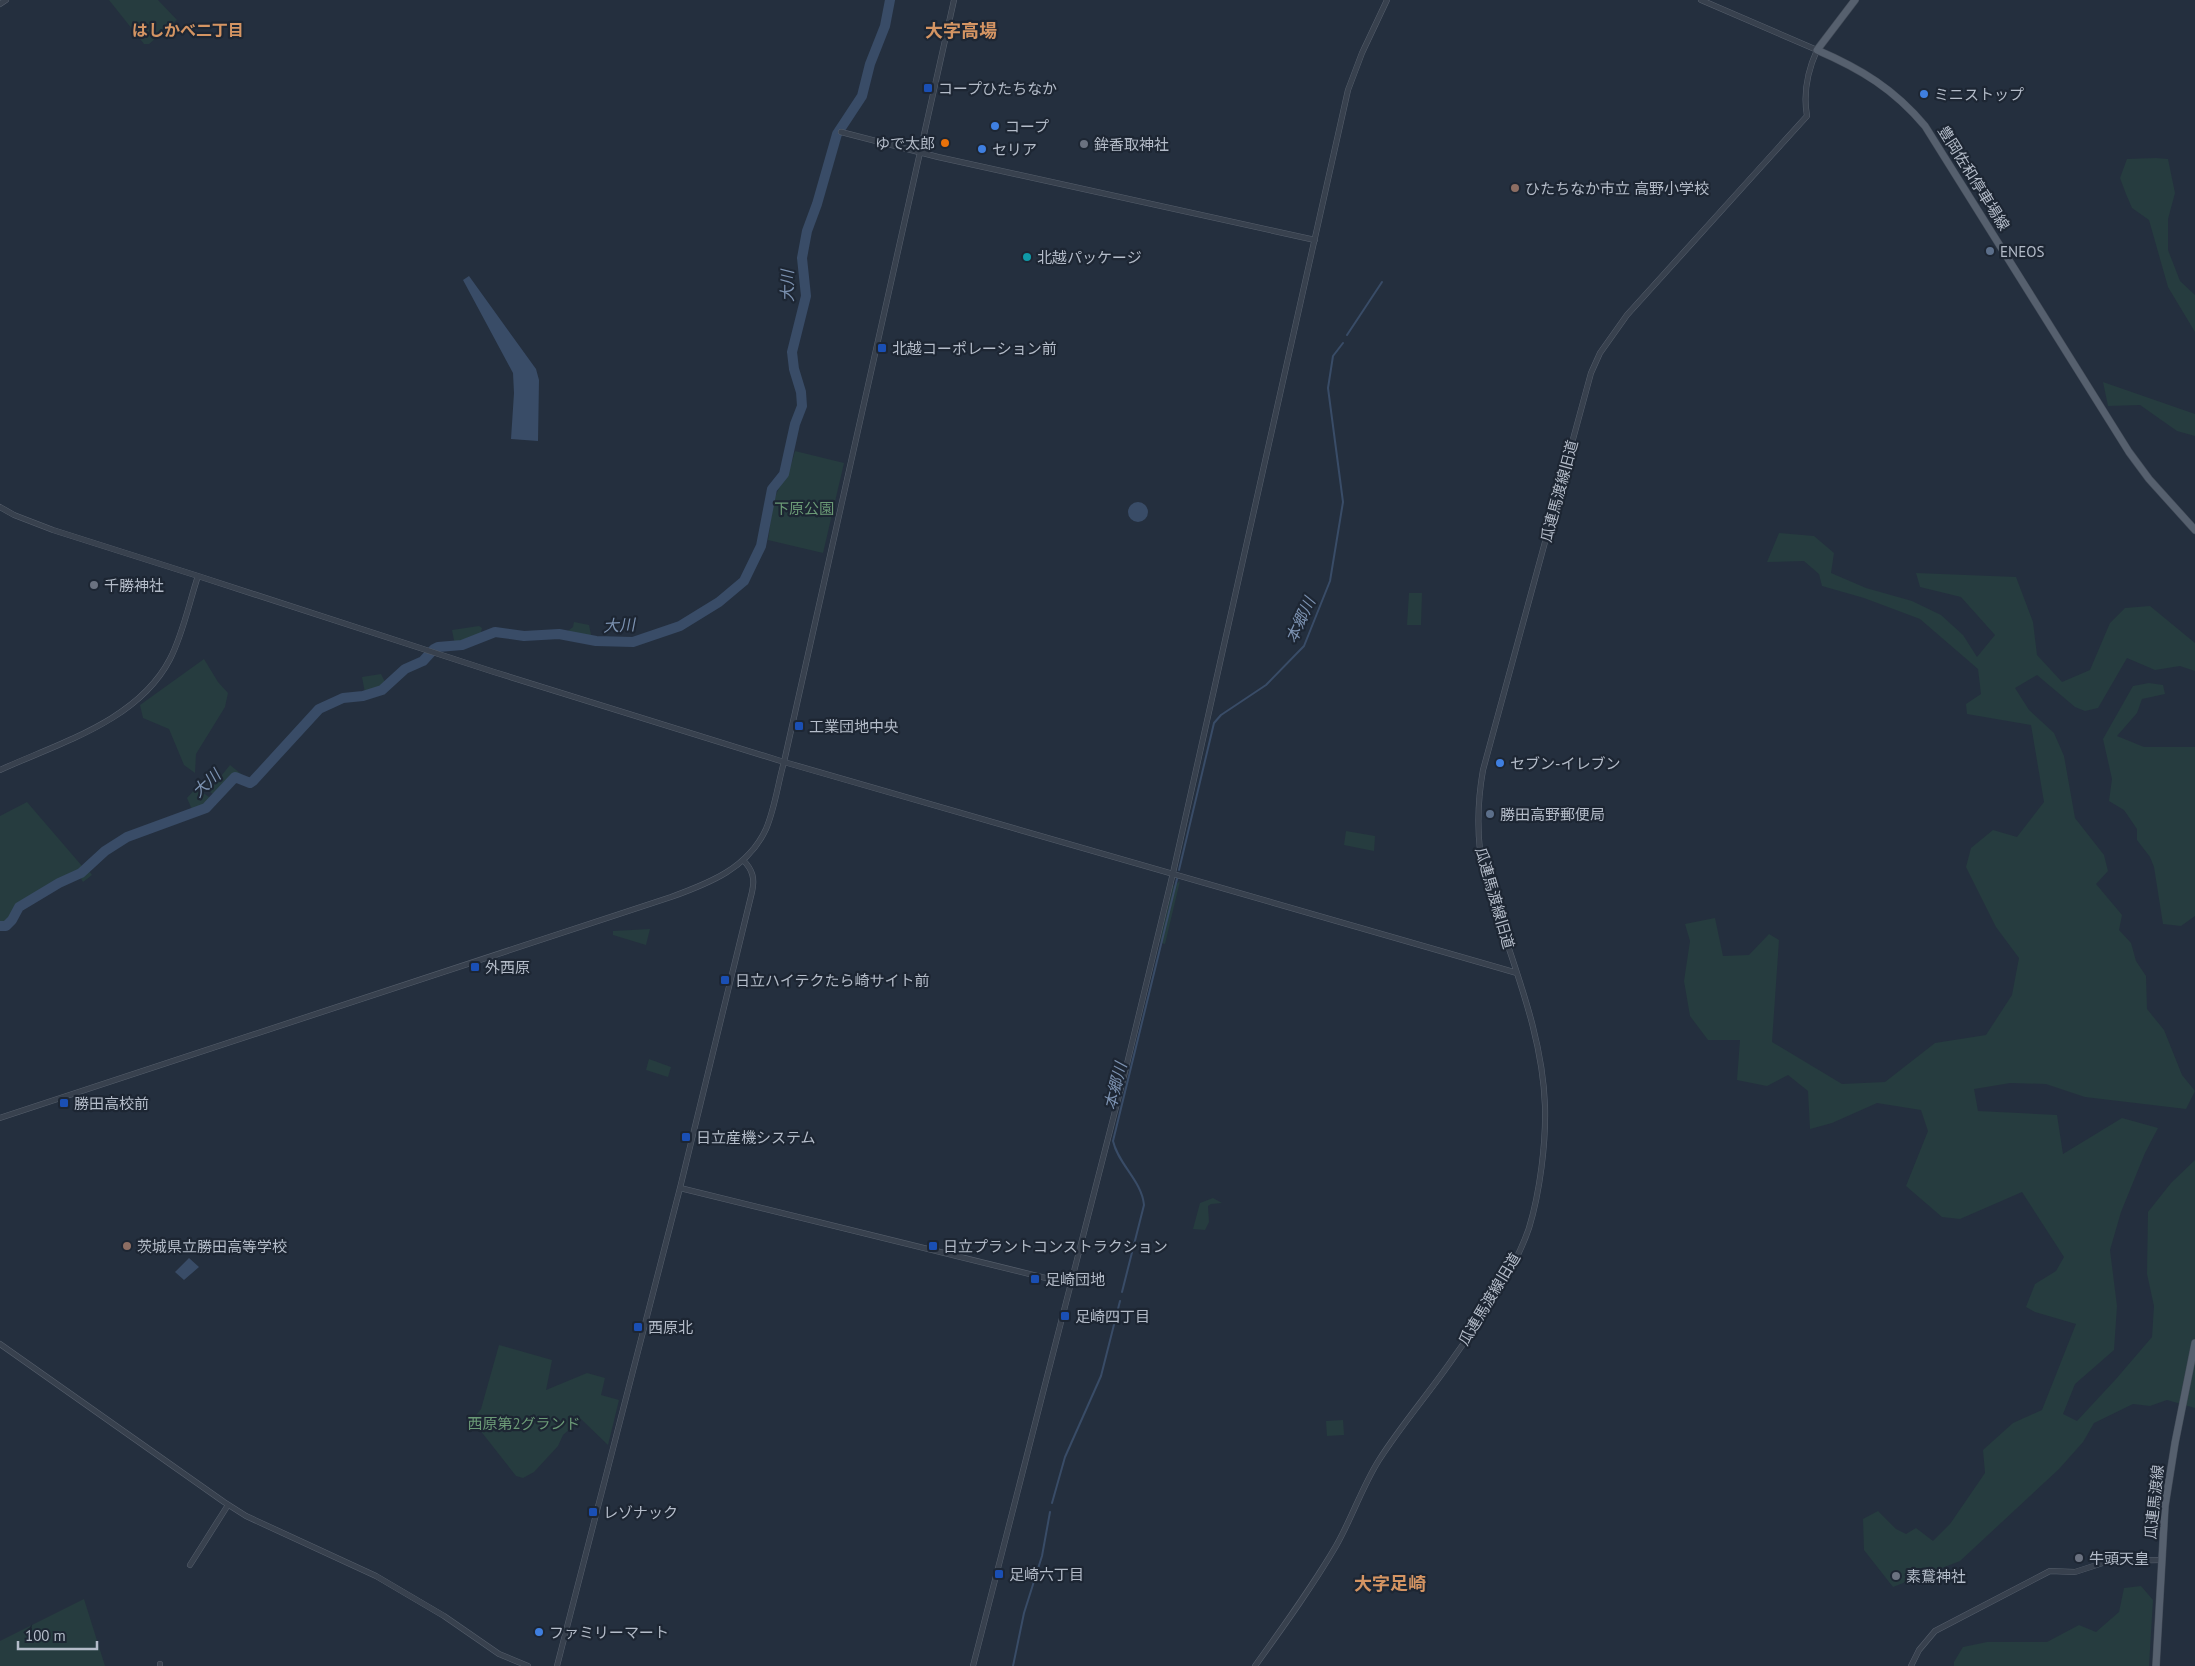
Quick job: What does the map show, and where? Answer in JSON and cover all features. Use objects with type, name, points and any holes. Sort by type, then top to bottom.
[{"type":"main road","points":[[1817,50],[1855,0]]},
{"type":"main road","name":"豊岡佐和停車場線","points":[[1817,50],[1854,66],[1873,78],[1902,102],[1925,126],[2129,452],[2149,479],[2195,530]]},
{"type":"main road","name":"瓜連馬渡線","points":[[2156,1666],[2165,1506],[2195,1342]]},
{"type":"street","points":[[0,4],[6,0]]},
{"type":"street","points":[[0,1118],[672,897],[711,882],[744,860],[755,847],[766,828],[784,762],[954,0]]},
{"type":"street","points":[[973,1666],[1125,1072],[1173,873],[1348,90],[1362,53],[1387,0]]},
{"type":"street","points":[[1701,0],[1817,50]]},
{"type":"street","name":"瓜連馬渡線旧道","points":[[1255,1666],[1324,1568],[1376,1466],[1391,1442],[1455,1356],[1494,1296],[1528,1228],[1538,1181],[1544,1137],[1545,1107],[1539,1049],[1484,868],[1478,829],[1478,800],[1483,770],[1591,373],[1600,353],[1626,315],[1807,116],[1805,103],[1806,88],[1817,50]]},
{"type":"street","points":[[841,132],[920,152],[1315,240]]},
{"type":"street","points":[[0,507],[46,528],[784,762],[1517,973]]},
{"type":"street","points":[[0,770],[104,722],[151,686],[170,660],[198,576]]},
{"type":"street","points":[[557,1666],[680,1188],[754,884],[750,869],[744,860]]},
{"type":"street","points":[[680,1188],[1070,1284]]},
{"type":"street","points":[[0,1344],[154,1455],[246,1516],[376,1576],[444,1616],[500,1654],[528,1666]]},
{"type":"street","points":[[190,1564],[228,1505]]},
{"type":"street","points":[[1911,1666],[1919,1650],[1935,1631],[2050,1571],[2075,1572],[2109,1560],[2162,1560]]},
{"type":"green space","points":[[109,0],[158,0],[177,20],[149,44],[144,44]]},
{"type":"green space","points":[[2127,159],[2168,159],[2175,193],[2168,219],[2168,250],[2180,281],[2195,295],[2195,332],[2168,287],[2149,220],[2132,208],[2120,178]]},
{"type":"green space","points":[[2103,382],[2195,414],[2195,436],[2177,431],[2140,405],[2108,406]]},
{"type":"green space","name":"下原公園","points":[[795,451],[844,463],[823,553],[768,540],[774,500],[792,462]]},
{"type":"green space","points":[[1779,533],[1814,536],[1834,553],[1831,573],[1866,588],[1912,601],[1941,615],[1963,635],[1977,657],[1995,635],[1961,597],[1920,587],[1916,573],[2016,577],[2033,622],[2037,655],[2062,682],[2090,670],[2110,623],[2125,608],[2150,606],[2195,643],[2195,671],[2180,666],[2155,670],[2127,658],[2098,708],[2085,711],[2075,707],[2037,675],[2015,688],[2029,710],[2054,733],[2064,756],[2075,818],[2104,855],[2108,871],[2096,884],[2122,915],[2119,930],[2131,943],[2136,961],[2146,976],[2147,1009],[2164,1030],[2182,1075],[2195,1091],[2186,1109],[2085,1097],[2046,1084],[2010,1083],[1974,1089],[1978,1111],[2057,1115],[2063,1154],[2122,1118],[2158,1128],[2145,1153],[2121,1212],[2110,1250],[2117,1306],[2114,1350],[2075,1384],[2063,1414],[2077,1421],[2152,1337],[2154,1306],[2147,1274],[2148,1212],[2171,1183],[2195,1160],[2195,1408],[2167,1400],[2150,1406],[2133,1404],[2094,1423],[2083,1442],[2059,1469],[1960,1561],[1893,1587],[1864,1550],[1863,1519],[1878,1511],[1896,1529],[1906,1534],[1916,1528],[1933,1541],[1950,1524],[1985,1473],[1983,1450],[2013,1423],[2042,1410],[2076,1324],[2035,1312],[2026,1307],[2035,1284],[2056,1271],[2064,1257],[2022,1192],[1960,1219],[1942,1217],[1906,1186],[1928,1131],[1921,1110],[1877,1103],[1832,1123],[1810,1129],[1808,1091],[1788,1075],[1767,1086],[1737,1080],[1740,1040],[1708,1040],[1690,1016],[1684,981],[1690,941],[1685,924],[1715,918],[1723,956],[1749,955],[1769,934],[1779,940],[1772,1042],[1842,1084],[1885,1082],[1935,1043],[1986,1035],[2012,995],[2019,958],[1996,927],[1966,867],[1971,848],[1993,830],[2017,837],[2044,802],[2031,725],[1967,714],[1966,704],[1981,694],[1978,669],[1920,619],[1864,598],[1822,586],[1819,574],[1804,561],[1767,562]]},
{"type":"green space","points":[[1409,593],[1422,593],[1421,625],[1407,625]]},
{"type":"green space","points":[[574,622],[589,625],[592,639],[564,634],[573,627]]},
{"type":"green space","points":[[479,626],[482,628],[480,637],[455,645],[452,630]]},
{"type":"green space","points":[[204,659],[218,682],[228,693],[225,707],[196,754],[195,773],[184,765],[169,729],[143,718],[140,705]]},
{"type":"green space","points":[[381,674],[386,684],[365,693],[362,677]]},
{"type":"green space","points":[[2149,683],[2163,685],[2165,694],[2142,699],[2137,713],[2117,736],[2144,747],[2195,747],[2195,916],[2181,926],[2163,924],[2154,867],[2150,857],[2137,840],[2137,829],[2124,810],[2109,801],[2112,779],[2103,739],[2133,686]]},
{"type":"green space","points":[[230,765],[245,777],[235,775],[215,796],[209,791]]},
{"type":"green space","points":[[196,788],[212,799],[206,807],[193,812],[187,798]]},
{"type":"green space","points":[[27,802],[92,875],[83,882],[78,874],[72,872],[18,905],[8,921],[0,924],[0,816]]},
{"type":"green space","points":[[1346,831],[1375,836],[1374,851],[1344,845]]},
{"type":"green space","points":[[1180,881],[1165,944],[1161,943],[1160,940],[1173,886]]},
{"type":"green space","points":[[650,929],[646,945],[613,935],[613,931]]},
{"type":"green space","points":[[649,1059],[671,1067],[668,1077],[646,1070]]},
{"type":"green space","points":[[1213,1198],[1222,1203],[1208,1206],[1209,1222],[1205,1230],[1193,1229],[1200,1203]]},
{"type":"green space","name":"西原第2グランド","points":[[499,1345],[552,1360],[546,1390],[587,1373],[605,1378],[601,1395],[619,1400],[608,1445],[581,1419],[563,1435],[558,1446],[534,1472],[523,1478],[516,1476],[472,1420],[481,1409]]},
{"type":"green space","points":[[1343,1420],[1344,1435],[1327,1436],[1326,1421]]},
{"type":"green space","points":[[2141,1586],[2153,1600],[2149,1666],[1954,1666],[1954,1662],[1963,1647],[1987,1642],[2047,1642],[2079,1625],[2096,1632],[2119,1612],[2124,1588]]},
{"type":"green space","points":[[84,1599],[105,1666],[0,1666],[0,1641]]},
{"type":"water","points":[[469,276],[536,369],[539,380],[538,441],[511,439],[514,393],[513,373],[463,280]]},
{"type":"water","points":[[1138,502],[1145,505],[1148,512],[1145,519],[1138,522],[1131,519],[1128,512],[1131,505]]},
{"type":"water","points":[[189,1258],[199,1267],[184,1280],[175,1272]]},
{"type":"waterway","name":"大川","points":[[0,926],[6,926],[12,920],[19,907],[59,883],[81,873],[105,851],[127,837],[206,808],[235,777],[250,783],[319,709],[343,698],[363,696],[382,690],[405,669],[423,661],[438,647],[462,645],[495,632],[524,636],[559,634],[596,641],[633,642],[680,626],[719,602],[744,581],[761,546],[772,489],[784,474],[795,424],[802,406],[801,392],[794,369],[792,352],[806,296],[802,258],[807,231],[817,204],[837,134],[862,96],[870,64],[885,26],[890,0]]},
{"type":"waterway","name":"本郷川","points":[[1347,335],[1382,282]]},
{"type":"waterway","name":"本郷川","points":[[1179,870],[1214,723],[1221,715],[1266,685],[1304,646],[1330,581],[1343,502],[1328,388],[1333,356],[1343,343]]},
{"type":"waterway","name":"本郷川","points":[[1122,1292],[1144,1205],[1139,1188],[1120,1157],[1113,1141],[1177,879]]},
{"type":"waterway","name":"本郷川","points":[[1052,1503],[1065,1457],[1101,1376],[1120,1301]]},
{"type":"waterway","name":"本郷川","points":[[1013,1666],[1024,1613],[1042,1556],[1050,1512]]},
{"type":"place","name":"コープひたちなか","points":[[928,88]]},
{"type":"place","name":"ミニストップ","points":[[1924,94]]},
{"type":"place","name":"コープ","points":[[995,126]]},
{"type":"place","name":"ゆで太郎","points":[[945,143]]},
{"type":"place","name":"鉾香取神社","points":[[1084,144]]},
{"type":"place","name":"セリア","points":[[982,149]]},
{"type":"place","name":"ひたちなか市立 高野小学校","points":[[1515,188]]},
{"type":"place","name":"ENEOS","points":[[1990,251]]},
{"type":"place","name":"北越パッケージ","points":[[1027,257]]},
{"type":"place","name":"北越コーポレーション前","points":[[882,348]]},
{"type":"place","name":"千勝神社","points":[[94,585]]},
{"type":"place","name":"工業団地中央","points":[[799,726]]},
{"type":"place","name":"セブン-イレブン","points":[[1500,763]]},
{"type":"place","name":"勝田高野郵便局","points":[[1490,814]]},
{"type":"place","name":"外西原","points":[[475,967]]},
{"type":"place","name":"日立ハイテクたら崎サイト前","points":[[725,980]]},
{"type":"place","name":"勝田高校前","points":[[64,1103]]},
{"type":"place","name":"日立産機システム","points":[[686,1137]]},
{"type":"place","name":"茨城県立勝田高等学校","points":[[127,1246]]},
{"type":"place","name":"日立プラントコンストラクション","points":[[933,1246]]},
{"type":"place","name":"足崎団地","points":[[1035,1279]]},
{"type":"place","name":"足崎四丁目","points":[[1065,1316]]},
{"type":"place","name":"西原北","points":[[638,1327]]},
{"type":"place","name":"レゾナック","points":[[593,1512]]},
{"type":"place","name":"牛頭天皇","points":[[2079,1558]]},
{"type":"place","name":"足崎六丁目","points":[[999,1574]]},
{"type":"place","name":"素鵞神社","points":[[1896,1576]]},
{"type":"place","name":"ファミリーマート","points":[[539,1632]]},
{"type":"district","name":"はしかべ二丁目","points":[[188,30]]},
{"type":"district","name":"大字高場","points":[[961,30]]},
{"type":"district","name":"大字足崎","points":[[1390,1583]]}]
